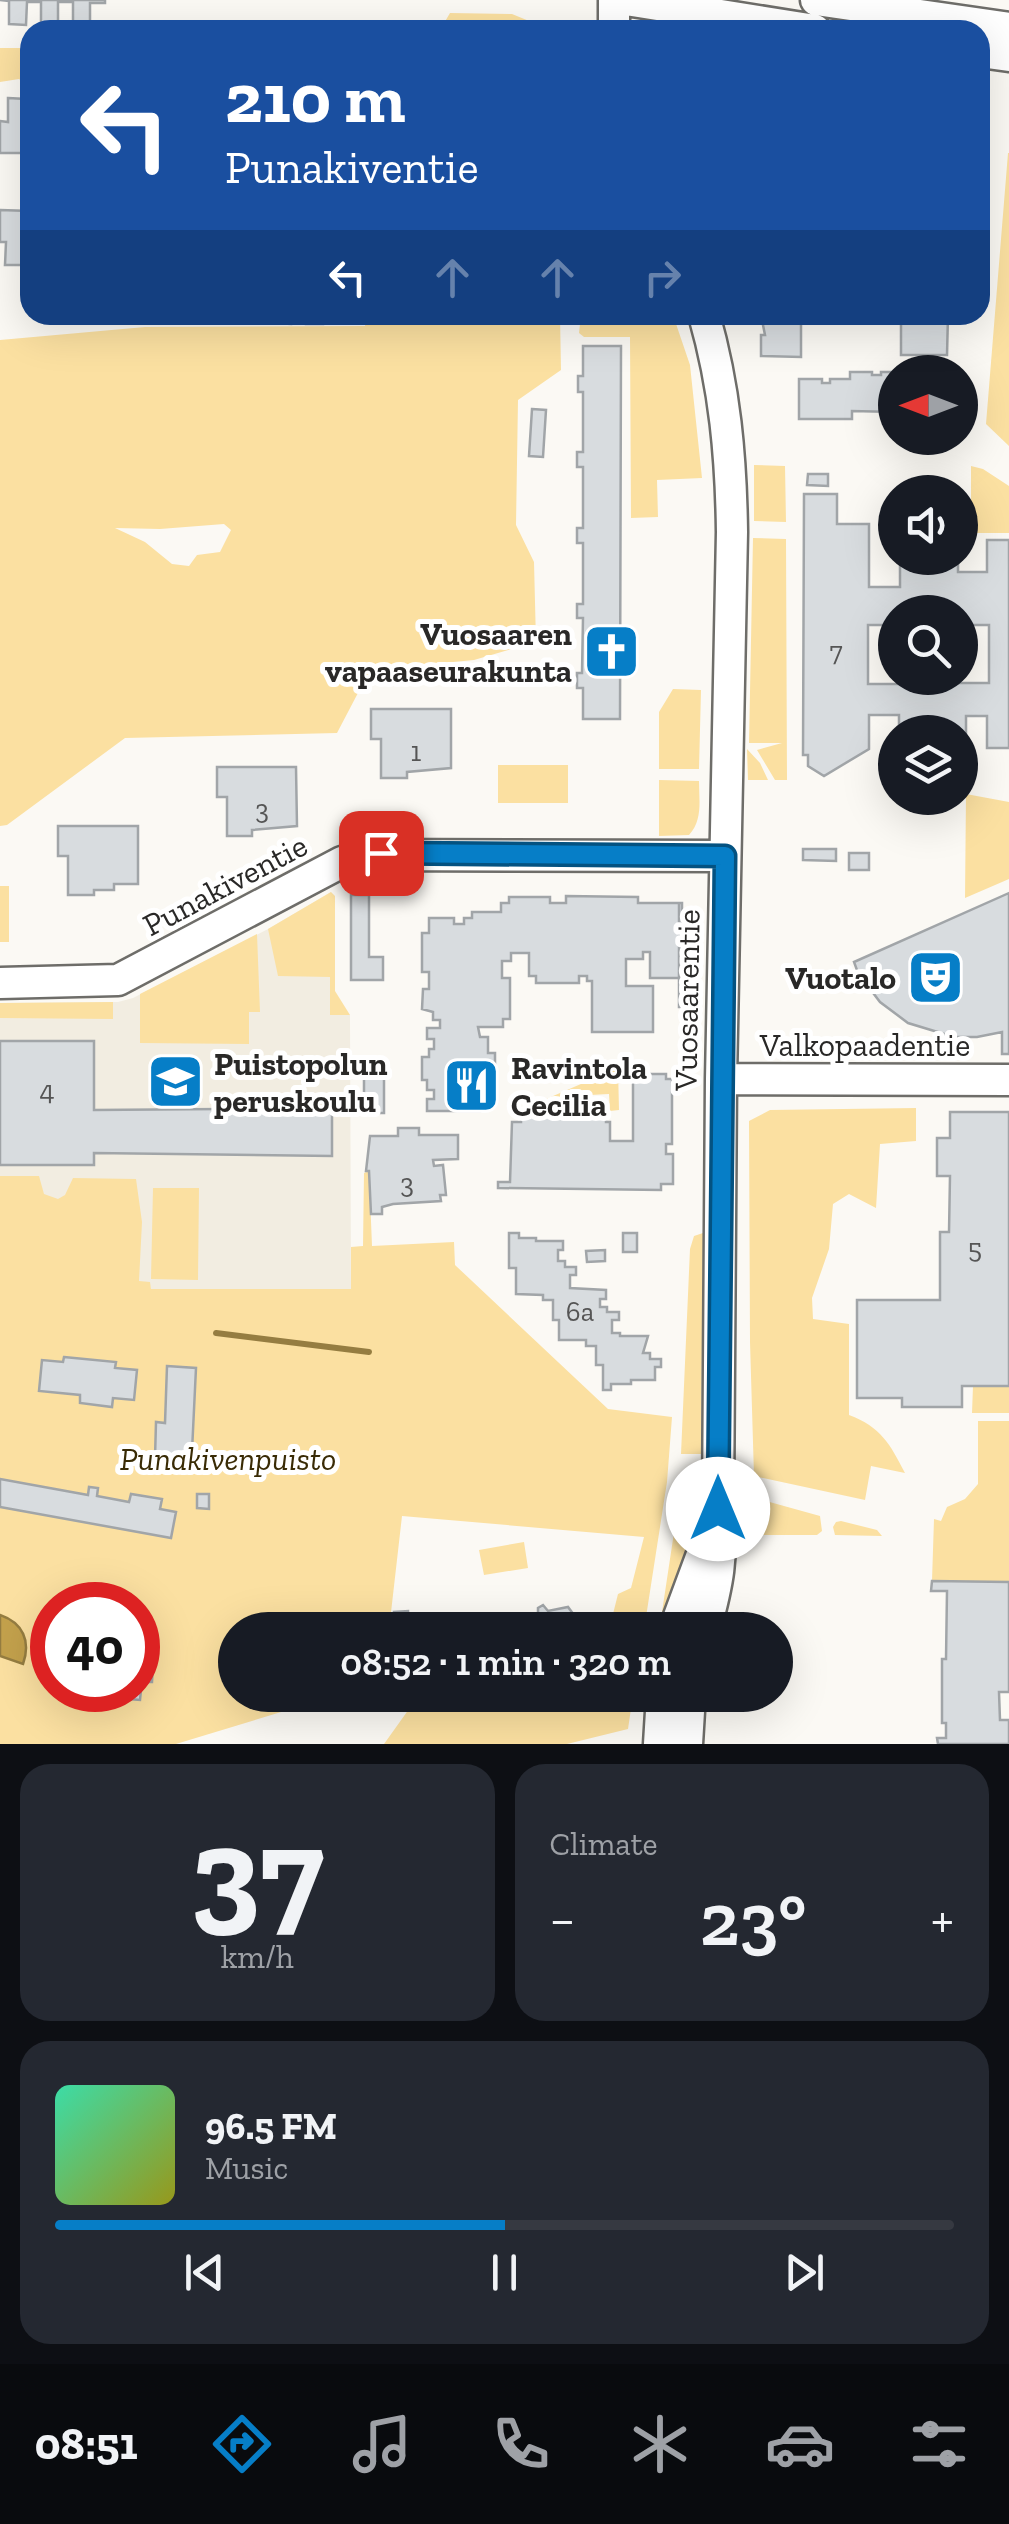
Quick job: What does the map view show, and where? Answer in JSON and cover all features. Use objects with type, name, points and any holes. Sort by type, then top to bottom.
[{"type":"street","points":[[816,0],[938,16]]},
{"type":"street","points":[[641,9],[732,20]]},
{"type":"street","name":"Vuosaarentie","points":[[707,325],[720,370],[731,460],[720,1079],[720,1574],[710,1612]]},
{"type":"street","name":"Punakiventie","points":[[0,982],[118,980],[362,855],[725,856]]},
{"type":"street","name":"Valkopaadentie","points":[[720,1079],[1009,1080]]},
{"type":"street","name":"Vuosaarentie","points":[[681,1612],[718,1509]]},
{"type":"street","points":[[659,1744],[661,1712]]},
{"type":"street","points":[[687,1744],[689,1712]]},
{"type":"shaded area","name":"Puistopolun peruskoulu","points":[[331,892],[330,1014],[350,1015],[351,1289],[151,1289],[149,1282],[0,1283],[0,1003],[118,1002],[133,998]]},
{"type":"shaded area","points":[[0,1615],[23,1634],[23,1664],[0,1656]]},
{"type":"green space","points":[[450,13],[512,14],[527,20],[446,20]]},
{"type":"green space","points":[[0,48],[20,48],[20,80],[0,82]]},
{"type":"green space","points":[[1009,153],[1009,446],[986,424]]},
{"type":"green space","points":[[560,325],[561,370],[518,400],[516,525],[534,562],[536,642],[474,660],[370,670],[337,733],[125,738],[7,825],[0,826],[0,340],[145,327]],"holes":[[[224,524],[231,530],[220,552],[197,555],[189,566],[172,564],[145,542],[115,528]]]},
{"type":"green space","points":[[580,325],[676,325],[690,365],[702,478],[657,480],[658,517],[631,518],[630,337],[584,337],[579,333]]},
{"type":"green space","points":[[754,465],[785,466],[786,522],[754,521]]},
{"type":"green space","points":[[971,466],[983,469],[1009,486],[1009,533],[978,533],[978,475],[971,475]]},
{"type":"green space","points":[[753,538],[786,539],[787,780],[775,780],[757,750],[782,743],[749,743]]},
{"type":"green space","points":[[673,689],[701,690],[699,769],[659,769],[659,712]]},
{"type":"green space","points":[[747,749],[760,763],[768,780],[748,780]]},
{"type":"green space","points":[[498,765],[568,765],[568,803],[498,803]]},
{"type":"green space","points":[[659,780],[699,781],[698,816],[689,835],[659,836]]},
{"type":"green space","points":[[978,796],[1009,802],[1009,879],[965,898],[966,815],[978,815]]},
{"type":"green space","points":[[0,886],[9,886],[9,942],[0,942]]},
{"type":"green space","points":[[331,892],[335,896],[335,991],[350,1015],[330,1015],[330,977],[278,976],[268,929]]},
{"type":"green space","points":[[257,934],[260,1012],[249,1012],[249,1044],[140,1043],[140,994]]},
{"type":"green space","points":[[113,1002],[113,1019],[0,1018],[0,1003]]},
{"type":"green space","points":[[618,1068],[619,1110],[610,1111],[609,1094],[590,1095],[587,1114],[516,1112]]},
{"type":"green space","points":[[916,1108],[916,1141],[880,1144],[876,1208],[849,1194],[833,1204],[829,1249],[812,1298],[813,1319],[849,1324],[849,1415],[883,1438],[905,1473],[871,1466],[865,1500],[754,1476],[749,1121],[770,1110]]},
{"type":"green space","name":"Punakivenpuisto","points":[[369,1171],[372,1246],[454,1242],[455,1265],[608,1409],[672,1417],[667,1482],[647,1612],[614,1612],[618,1594],[631,1588],[644,1537],[402,1516],[391,1612],[218,1612],[218,1712],[281,1712],[176,1744],[0,1744],[0,1176],[39,1176],[44,1194],[58,1199],[65,1195],[73,1178],[136,1179],[142,1222],[139,1281],[150,1282],[151,1289],[351,1289],[351,1247],[363,1246],[364,1173]]},
{"type":"green space","points":[[153,1188],[199,1188],[198,1280],[151,1279]]},
{"type":"green space","points":[[703,1233],[701,1454],[681,1454],[690,1249],[694,1236]]},
{"type":"green space","points":[[973,1386],[1009,1386],[1009,1413],[972,1413]]},
{"type":"green space","points":[[978,1421],[1009,1421],[1009,1582],[932,1581],[934,1519],[941,1521],[947,1507],[965,1499],[978,1484]]},
{"type":"green space","points":[[766,1501],[820,1516],[822,1531],[817,1535],[763,1535]]},
{"type":"green space","points":[[678,1506],[701,1509],[669,1612],[662,1612]]},
{"type":"green space","points":[[841,1521],[877,1530],[882,1536],[835,1535],[833,1527]]},
{"type":"green space","points":[[524,1542],[528,1568],[484,1575],[479,1550]]},
{"type":"green space","points":[[407,1712],[630,1712],[628,1729],[567,1744],[384,1744]]},
{"type":"building","points":[[0,0],[105,0],[105,3],[90,3],[90,20],[73,20],[73,2],[58,2],[58,20],[41,20],[41,2],[27,2],[26,20],[20,20],[20,25],[9,24],[9,1]]},
{"type":"building","points":[[8,98],[20,99],[20,153],[0,153],[0,121],[8,122]]},
{"type":"building","points":[[0,210],[20,211],[20,265],[5,265],[6,242],[0,242]]},
{"type":"building","points":[[763,325],[801,325],[801,357],[761,356],[761,335],[765,335]]},
{"type":"building","points":[[901,325],[948,325],[947,355],[901,355]]},
{"type":"building","points":[[583,346],[621,346],[620,719],[583,719],[583,688],[577,688],[577,673],[582,673],[583,618],[577,618],[577,604],[583,604],[583,543],[577,543],[577,528],[583,528],[583,467],[577,467],[577,452],[583,452],[583,392],[578,392],[578,376],[583,376]]},
{"type":"building","points":[[850,372],[878,375],[878,412],[852,411],[852,419],[799,419],[799,379],[830,383],[830,379],[850,379]]},
{"type":"building","points":[[532,409],[546,410],[543,457],[529,456]]},
{"type":"building","points":[[808,474],[828,474],[828,486],[807,485]]},
{"type":"building","points":[[804,494],[837,494],[837,524],[869,524],[869,587],[900,587],[900,575],[987,572],[987,540],[1009,540],[1009,748],[987,748],[987,716],[869,715],[869,749],[824,776],[808,766],[808,755],[803,755]]},
{"type":"building","points":[[371,709],[451,709],[451,768],[407,772],[407,778],[381,778],[381,739],[371,739]]},
{"type":"building","points":[[217,767],[296,767],[297,826],[252,830],[252,836],[227,836],[227,797],[217,797]]},
{"type":"building","points":[[58,826],[138,826],[138,884],[114,884],[114,890],[94,890],[94,895],[68,895],[68,856],[58,856]]},
{"type":"building","points":[[803,849],[836,849],[836,861],[803,860]]},
{"type":"building","points":[[849,853],[869,853],[869,870],[849,870]]},
{"type":"building","name":"Vuotalo","points":[[1009,893],[1009,1054],[1002,1054],[1002,1032],[954,1037],[908,1023],[880,1002],[858,973],[854,962]]},
{"type":"building","points":[[351,895],[369,895],[369,957],[383,957],[383,980],[351,980]]},
{"type":"building","points":[[566,896],[638,897],[638,903],[679,903],[679,978],[650,978],[650,952],[643,952],[643,959],[626,959],[626,986],[653,986],[653,1032],[592,1032],[592,981],[587,981],[587,976],[579,976],[579,983],[536,983],[536,976],[529,976],[529,953],[511,953],[511,961],[502,961],[502,978],[510,978],[510,1019],[503,1019],[503,1027],[478,1027],[480,1037],[488,1037],[488,1053],[495,1053],[495,1065],[488,1065],[488,1080],[495,1080],[494,1091],[488,1091],[488,1108],[427,1111],[427,1099],[434,1099],[434,1090],[427,1090],[427,1080],[422,1080],[422,1057],[429,1057],[429,1049],[434,1049],[434,1039],[427,1039],[427,1028],[440,1028],[440,1020],[433,1020],[433,1012],[422,1009],[423,989],[429,989],[429,972],[422,972],[422,933],[429,933],[429,918],[454,918],[454,924],[464,924],[464,918],[472,918],[472,912],[501,912],[501,903],[509,903],[509,897],[550,897],[550,903],[566,903]]},
{"type":"building","points":[[682,903],[682,1007],[679,1007]]},
{"type":"building","points":[[0,1041],[94,1041],[94,1110],[332,1108],[332,1156],[94,1153],[94,1165],[0,1165]]},
{"type":"building","points":[[633,1074],[666,1074],[666,1079],[672,1079],[672,1144],[666,1144],[666,1154],[673,1154],[673,1184],[661,1184],[661,1190],[498,1188],[498,1182],[510,1182],[512,1122],[521,1122],[521,1117],[606,1117],[606,1122],[610,1122],[610,1141],[633,1141]]},
{"type":"building","points":[[364,1077],[384,1078],[384,1113],[364,1113]]},
{"type":"building","points":[[950,1112],[1009,1112],[1009,1386],[962,1386],[962,1407],[902,1407],[902,1398],[857,1398],[857,1300],[940,1300],[940,1232],[949,1232],[950,1176],[937,1176],[937,1138],[950,1138]]},
{"type":"building","points":[[398,1128],[419,1128],[419,1135],[458,1135],[458,1159],[433,1160],[434,1166],[443,1165],[446,1195],[440,1195],[441,1201],[393,1204],[382,1207],[382,1214],[371,1214],[366,1171],[370,1136],[398,1136]]},
{"type":"building","points":[[509,1233],[536,1241],[563,1241],[558,1261],[565,1261],[565,1267],[576,1267],[576,1275],[570,1275],[570,1288],[606,1290],[600,1307],[607,1307],[607,1312],[619,1312],[619,1320],[612,1320],[612,1333],[648,1336],[643,1353],[650,1353],[650,1359],[661,1359],[661,1367],[655,1367],[655,1380],[631,1380],[631,1384],[611,1384],[611,1390],[603,1390],[603,1365],[596,1365],[596,1346],[586,1346],[586,1340],[559,1340],[553,1300],[543,1300],[543,1295],[516,1294],[516,1268],[509,1268]]},
{"type":"building","points":[[623,1233],[637,1233],[637,1252],[623,1252]]},
{"type":"building","points":[[605,1250],[605,1261],[587,1262],[586,1251]]},
{"type":"building","points":[[64,1357],[116,1362],[115,1368],[137,1370],[134,1400],[113,1398],[112,1407],[80,1403],[80,1395],[39,1391],[42,1360],[63,1362]]},
{"type":"building","points":[[167,1366],[196,1368],[191,1472],[162,1471],[162,1458],[155,1458],[156,1422],[165,1423]]},
{"type":"building","points":[[0,1479],[88,1495],[89,1487],[98,1488],[97,1496],[129,1502],[131,1494],[162,1499],[160,1509],[176,1512],[171,1538],[0,1507]]},
{"type":"building","points":[[197,1494],[209,1494],[209,1509],[197,1508]]},
{"type":"building","points":[[932,1581],[1009,1582],[1009,1692],[999,1692],[1000,1720],[1009,1720],[1009,1744],[938,1744],[937,1738],[946,1738],[946,1723],[942,1723],[942,1659],[946,1659],[947,1591],[931,1591]]},
{"type":"building","points":[[543,1605],[548,1611],[568,1607],[572,1612],[538,1612]]},
{"type":"waterway","points":[[216,1333],[369,1352]]},
{"type":"place","name":"Vuosaaren vapaaseurakunta","points":[[611,652]]},
{"type":"place","name":"Vuotalo","points":[[935,978]]},
{"type":"place","name":"Puistopolun peruskoulu","points":[[175,1082]]},
{"type":"place","name":"Ravintola Cecilia","points":[[472,1086]]},
{"type":"route","points":[[381,853],[725,856],[718,1509]]}]
